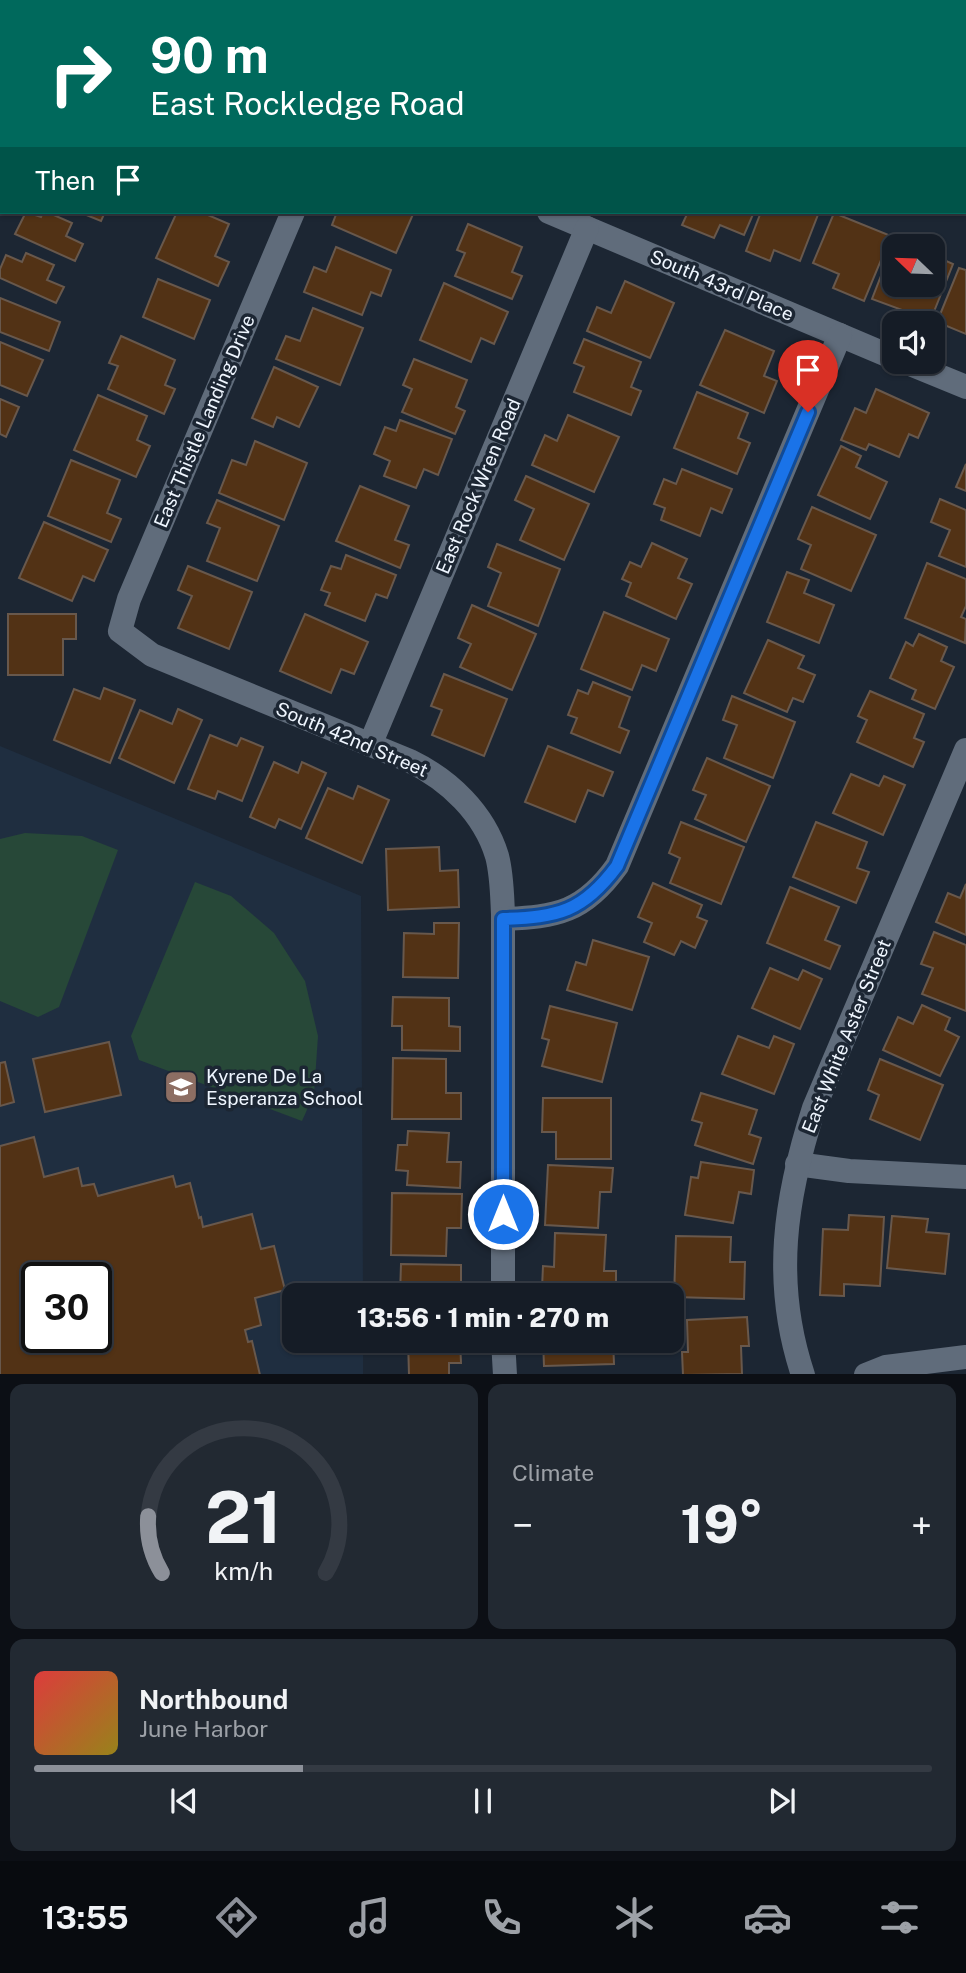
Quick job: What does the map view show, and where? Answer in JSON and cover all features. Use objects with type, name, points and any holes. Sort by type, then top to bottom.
[{"type":"street","name":"East Thistle Landing Drive","points":[[120,631],[129,599],[292,214]]},
{"type":"street","name":"South 43rd Place","points":[[555,214],[882,353]]},
{"type":"street","name":"East Rock Wren Road","points":[[370,745],[587,228]]},
{"type":"street","points":[[503,919],[534,918],[559,913],[581,903],[602,886],[617,866],[840,335]]},
{"type":"street","points":[[934,374],[966,387]]},
{"type":"street","name":"South 42nd Street","points":[[120,631],[152,655],[429,771],[451,787],[485,829],[496,854],[502,878],[503,1283]]},
{"type":"street","name":"East White Aster Street","points":[[803,1374],[789,1314],[784,1254],[797,1164],[814,1108],[966,750]]},
{"type":"street","points":[[797,1164],[849,1171],[966,1177]]},
{"type":"street","points":[[504,1353],[505,1374]]},
{"type":"street","points":[[866,1374],[886,1367],[966,1357]]},
{"type":"shaded area","name":"Kyrene De La Esperanza School","points":[[0,746],[361,896],[363,1283],[282,1283],[282,1353],[363,1353],[363,1374],[0,1374]]},
{"type":"green space","points":[[25,833],[82,836],[118,850],[59,1007],[38,1017],[0,1001],[0,839]]},
{"type":"green space","points":[[195,882],[231,896],[274,933],[305,981],[318,1036],[314,1094],[302,1121],[139,1060],[131,1036]]},
{"type":"building","points":[[25,214],[41,217],[42,214],[52,214],[72,223],[66,236],[83,244],[75,261],[15,234]]},
{"type":"building","points":[[84,214],[104,214],[101,221]]},
{"type":"building","points":[[176,214],[206,214],[229,224],[215,256],[229,262],[218,286],[156,258]]},
{"type":"building","points":[[336,214],[413,214],[396,253],[332,225]]},
{"type":"building","points":[[687,214],[753,214],[744,235],[720,225],[714,238],[682,225]]},
{"type":"building","points":[[760,214],[818,214],[800,261],[774,250],[770,261],[746,251]]},
{"type":"building","points":[[834,214],[886,234],[882,234],[882,258],[864,301],[833,288],[839,274],[813,263]]},
{"type":"building","points":[[468,224],[522,247],[512,272],[522,276],[512,299],[455,276],[465,253],[457,250]]},
{"type":"building","points":[[336,247],[391,270],[381,296],[371,292],[362,315],[304,292],[314,267],[326,272]]},
{"type":"building","points":[[26,253],[54,265],[47,280],[64,287],[56,303],[0,278],[0,269],[6,255],[22,262]]},
{"type":"building","points":[[945,260],[953,264],[945,284]]},
{"type":"building","points":[[959,268],[966,270],[966,334],[945,325],[945,311],[941,311]]},
{"type":"building","points":[[882,273],[882,298],[939,298],[934,311],[905,311],[872,299]]},
{"type":"building","points":[[158,279],[210,300],[194,339],[143,317]]},
{"type":"building","points":[[625,281],[674,303],[650,358],[587,331],[597,307],[611,313]]},
{"type":"building","points":[[444,283],[508,312],[494,344],[481,338],[471,362],[420,340]]},
{"type":"building","points":[[0,298],[60,322],[49,351],[0,332]]},
{"type":"building","points":[[313,308],[363,328],[340,385],[276,359],[286,336],[300,341]]},
{"type":"building","points":[[725,330],[774,351],[764,376],[777,381],[764,413],[700,385]]},
{"type":"building","points":[[121,336],[175,360],[165,385],[175,389],[164,414],[108,389],[118,366],[109,363]]},
{"type":"building","points":[[584,339],[641,362],[631,387],[641,391],[631,415],[574,392],[584,367],[574,363]]},
{"type":"building","points":[[0,342],[43,360],[27,396],[0,385]]},
{"type":"building","points":[[414,359],[467,380],[456,407],[465,411],[455,434],[402,412],[412,389],[403,385]]},
{"type":"building","points":[[274,367],[318,387],[299,427],[277,417],[273,427],[252,418]]},
{"type":"building","points":[[876,389],[929,413],[918,438],[909,434],[899,457],[869,444],[866,450],[841,440],[855,408],[866,413]]},
{"type":"building","points":[[697,392],[748,413],[738,438],[750,443],[737,474],[674,448]]},
{"type":"building","points":[[98,395],[147,416],[137,440],[150,446],[136,477],[74,450]]},
{"type":"building","points":[[0,399],[19,407],[6,437],[0,434]]},
{"type":"building","points":[[568,415],[619,437],[594,492],[532,465],[545,435],[557,441]]},
{"type":"building","points":[[400,420],[452,439],[438,475],[424,469],[416,488],[384,476],[390,461],[374,454],[385,427],[396,431]]},
{"type":"building","points":[[255,441],[307,463],[284,520],[219,493],[232,460],[246,465]]},
{"type":"building","points":[[841,446],[861,456],[856,467],[887,482],[870,519],[818,495]]},
{"type":"building","points":[[71,460],[120,480],[107,513],[121,519],[111,542],[48,516]]},
{"type":"building","points":[[966,464],[966,491],[956,487]]},
{"type":"building","points":[[682,469],[732,489],[722,513],[711,508],[700,536],[661,520],[665,508],[654,504],[664,479],[676,484]]},
{"type":"building","points":[[526,476],[589,504],[564,560],[520,540],[534,509],[515,500]]},
{"type":"building","points":[[360,486],[409,506],[395,540],[409,545],[400,568],[336,541]]},
{"type":"building","points":[[940,499],[966,510],[966,567],[939,556],[950,530],[931,522]]},
{"type":"building","points":[[217,500],[279,526],[257,581],[207,561],[220,528],[207,523]]},
{"type":"building","points":[[812,507],[876,535],[851,591],[801,569],[811,545],[798,539]]},
{"type":"building","points":[[44,522],[108,550],[94,581],[83,576],[72,601],[19,578]]},
{"type":"building","points":[[652,543],[687,559],[678,578],[692,584],[676,619],[626,596],[631,583],[622,579],[630,562],[641,567]]},
{"type":"building","points":[[497,544],[560,569],[538,626],[488,606],[501,573],[488,567]]},
{"type":"building","points":[[346,555],[396,575],[387,598],[376,594],[365,621],[325,605],[330,593],[321,590],[331,566],[341,569]]},
{"type":"building","points":[[927,563],[966,579],[966,606],[961,617],[966,619],[965,643],[905,618]]},
{"type":"building","points":[[188,566],[252,592],[229,649],[178,628],[192,596],[178,590]]},
{"type":"building","points":[[787,572],[809,580],[804,593],[834,605],[819,643],[767,622]]},
{"type":"building","points":[[472,605],[536,634],[512,690],[460,667],[471,644],[458,638]]},
{"type":"building","points":[[604,612],[669,639],[656,671],[642,665],[632,690],[581,669]]},
{"type":"building","points":[[8,614],[76,614],[76,639],[63,639],[63,675],[8,675]]},
{"type":"building","points":[[305,614],[368,642],[354,674],[341,669],[331,693],[280,671]]},
{"type":"building","points":[[919,634],[947,647],[941,661],[954,667],[935,709],[912,699],[916,690],[890,678],[906,642],[913,646]]},
{"type":"building","points":[[768,640],[804,656],[798,668],[815,675],[803,702],[793,698],[787,712],[744,693]]},
{"type":"building","points":[[444,674],[507,699],[484,756],[432,735],[442,710],[431,706]]},
{"type":"building","points":[[593,682],[630,697],[619,727],[629,731],[620,753],[571,733],[577,718],[568,715],[578,690],[588,694]]},
{"type":"building","points":[[104,688],[135,700],[110,763],[54,740],[74,689],[100,699]]},
{"type":"building","points":[[870,691],[924,714],[914,738],[924,742],[913,767],[857,742],[867,720],[858,716]]},
{"type":"building","points":[[732,696],[795,722],[773,778],[724,758],[737,725],[723,720]]},
{"type":"building","points":[[178,709],[202,720],[174,783],[119,758],[140,710],[172,724]]},
{"type":"building","points":[[210,735],[237,746],[241,738],[263,747],[242,801],[218,791],[215,799],[188,789]]},
{"type":"building","points":[[548,746],[613,772],[603,796],[588,790],[575,822],[525,802]]},
{"type":"building","points":[[707,758],[770,786],[746,842],[695,819],[706,795],[693,790]]},
{"type":"building","points":[[274,762],[298,773],[302,762],[326,773],[301,829],[279,819],[275,828],[250,817]]},
{"type":"building","points":[[851,774],[879,786],[884,776],[905,785],[883,835],[833,813]]},
{"type":"building","points":[[358,786],[389,800],[362,863],[306,838],[328,788],[353,799]]},
{"type":"building","points":[[681,822],[744,847],[721,904],[670,883],[680,858],[669,853]]},
{"type":"building","points":[[816,822],[867,842],[857,868],[869,872],[856,903],[793,877]]},
{"type":"building","points":[[439,847],[440,871],[458,870],[459,907],[388,910],[386,849]]},
{"type":"building","points":[[653,883],[702,905],[697,917],[707,921],[695,948],[681,941],[674,955],[644,942],[652,923],[638,917]]},
{"type":"building","points":[[966,884],[966,935],[936,922],[948,893],[960,898]]},
{"type":"building","points":[[790,887],[839,907],[825,940],[840,946],[830,969],[767,943]]},
{"type":"building","points":[[434,923],[459,923],[458,978],[403,977],[404,933],[434,934]]},
{"type":"building","points":[[934,932],[966,945],[966,1011],[922,994],[933,968],[921,964]]},
{"type":"building","points":[[593,940],[649,957],[632,1010],[567,990],[576,962],[586,965]]},
{"type":"building","points":[[770,968],[798,980],[803,970],[822,979],[800,1029],[752,1008]]},
{"type":"building","points":[[393,997],[449,998],[449,1026],[460,1027],[460,1051],[402,1050],[402,1026],[392,1026]]},
{"type":"building","points":[[922,1005],[950,1018],[945,1030],[959,1037],[940,1076],[883,1050],[898,1017],[913,1024]]},
{"type":"building","points":[[550,1006],[617,1023],[602,1082],[542,1066],[549,1040],[542,1038]]},
{"type":"building","points":[[738,1036],[769,1048],[774,1036],[794,1044],[774,1094],[722,1074]]},
{"type":"building","points":[[109,1042],[121,1095],[45,1112],[33,1059]]},
{"type":"building","points":[[393,1058],[446,1059],[446,1093],[461,1093],[461,1119],[392,1119]]},
{"type":"building","points":[[880,1059],[943,1085],[920,1140],[870,1119],[879,1095],[868,1090]]},
{"type":"building","points":[[5,1062],[14,1102],[0,1106],[0,1063]]},
{"type":"building","points":[[701,1093],[757,1110],[749,1134],[761,1138],[753,1164],[695,1145],[702,1123],[692,1120]]},
{"type":"building","points":[[543,1098],[611,1098],[611,1159],[556,1159],[556,1132],[542,1132]]},
{"type":"building","points":[[408,1131],[449,1133],[447,1162],[461,1162],[460,1188],[407,1185],[408,1171],[396,1170],[398,1145],[407,1145]]},
{"type":"building","points":[[34,1137],[44,1177],[78,1168],[82,1186],[94,1184],[98,1196],[173,1176],[176,1187],[190,1183],[203,1227],[252,1214],[261,1249],[274,1246],[283,1283],[282,1291],[255,1298],[261,1325],[245,1330],[248,1342],[252,1341],[260,1374],[0,1374],[0,1146]]},
{"type":"building","points":[[701,1162],[754,1170],[751,1194],[739,1192],[733,1223],[685,1215],[691,1177],[698,1178]]},
{"type":"building","points":[[548,1165],[613,1168],[611,1192],[600,1192],[598,1228],[545,1225]]},
{"type":"building","points":[[392,1193],[462,1194],[461,1228],[447,1228],[446,1256],[391,1255]]},
{"type":"building","points":[[849,1215],[884,1217],[880,1286],[844,1284],[844,1296],[820,1295],[823,1229],[848,1230]]},
{"type":"building","points":[[892,1216],[928,1219],[926,1232],[949,1234],[945,1274],[887,1268]]},
{"type":"building","points":[[555,1233],[606,1235],[604,1271],[616,1271],[616,1283],[542,1283],[543,1266],[554,1267]]},
{"type":"building","points":[[676,1236],[731,1237],[730,1262],[745,1262],[744,1299],[684,1297],[684,1283],[674,1283]]},
{"type":"building","points":[[401,1264],[461,1265],[461,1283],[400,1283]]},
{"type":"building","points":[[747,1317],[749,1346],[741,1346],[742,1374],[683,1374],[682,1353],[688,1352],[687,1320]]},
{"type":"building","points":[[408,1353],[461,1353],[461,1363],[449,1363],[449,1374],[409,1374]]},
{"type":"building","points":[[544,1353],[614,1353],[614,1364],[544,1366]]},
{"type":"place","name":"Kyrene De La Esperanza School","points":[[181,1087]]},
{"type":"route","points":[[503,1214],[503,919],[534,918],[559,913],[581,903],[602,886],[617,866],[808,412]]}]
